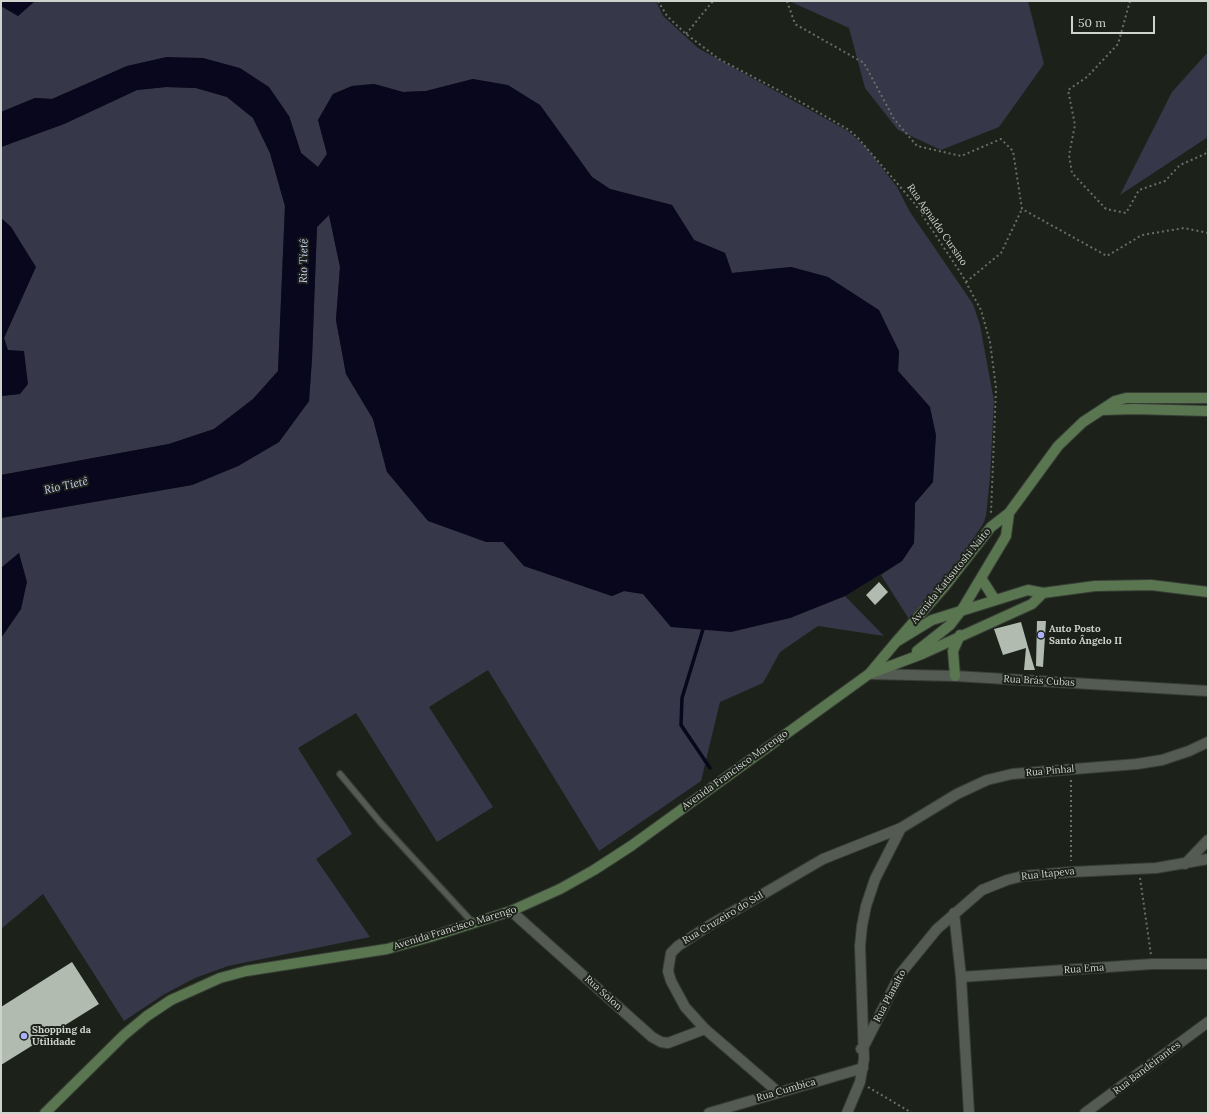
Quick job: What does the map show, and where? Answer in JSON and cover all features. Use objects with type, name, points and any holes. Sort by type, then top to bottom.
[{"type":"main road","name":"Avenida Katisutoshi Naito","points":[[896,642],[933,601],[991,527],[1009,513],[1058,446],[1072,431],[1115,401],[1126,398],[1208,398]]},
{"type":"main road","points":[[1100,411],[1134,409],[1208,411]]},
{"type":"main road","name":"Avenida Katisutoshi Naito","points":[[904,661],[937,637],[950,625],[963,608],[1006,536],[1009,513]]},
{"type":"main road","points":[[981,578],[994,600]]},
{"type":"main road","name":"Avenida Francisco Marengo","points":[[45,1113],[124,1036],[147,1016],[191,990],[220,978],[246,971],[387,949],[473,924],[511,911],[560,889],[594,870],[631,846],[869,674],[896,642],[932,620],[963,608],[1028,590],[1043,593],[1095,586],[1151,586],[1208,592]]},
{"type":"main road","name":"Avenida Francisco Marengo","points":[[869,674],[904,661],[1032,604],[1043,593]]},
{"type":"main road","points":[[955,676],[953,651],[960,635]]},
{"type":"street","name":"Rua Brás Cubas","points":[[869,674],[955,676],[1208,691]]},
{"type":"street","name":"Rua Pinhal","points":[[901,828],[957,794],[987,780],[1012,774],[1071,768],[1138,764],[1162,760],[1208,742]]},
{"type":"street","name":"Rua Cruzeiro do Sul","points":[[778,1092],[705,1029],[685,1007],[670,981],[668,961],[671,953],[678,946],[704,928],[823,859],[901,828]]},
{"type":"street","points":[[862,1048],[860,946],[862,926],[866,906],[875,879],[901,828]]},
{"type":"street","points":[[1185,864],[1208,840]]},
{"type":"street","name":"Rua Itapeva","points":[[954,913],[982,890],[1007,880],[1023,876],[1138,869],[1185,864],[1208,859]]},
{"type":"street","name":"Rua Solon","points":[[511,911],[652,1037],[661,1042],[668,1043],[705,1029]]},
{"type":"street","points":[[954,913],[961,977],[969,1113]]},
{"type":"street","name":"Rua Planalto","points":[[848,1113],[860,1082],[863,1068],[862,1048],[901,973],[937,929],[954,913]]},
{"type":"street","name":"Rua Ema","points":[[961,977],[1152,964],[1208,964]]},
{"type":"street","name":"Rua Bandeirantes","points":[[1085,1113],[1208,1022]]},
{"type":"street","name":"Rua Cumbica","points":[[709,1113],[863,1068]]},
{"type":"lane","points":[[340,774],[380,822],[473,924]]},
{"type":"path","name":"Rua Agnaldo Cursino","points":[[658,1],[666,16],[686,34],[719,59],[799,101],[853,133],[867,147],[915,204],[966,282],[982,310],[986,325],[996,388],[991,527]]},
{"type":"path","points":[[686,34],[713,1]]},
{"type":"path","points":[[787,1],[795,24],[864,63],[894,120],[917,146],[962,156],[1001,139],[1013,151],[1022,209],[1001,253],[966,282]]},
{"type":"path","points":[[1130,1],[1118,44],[1087,77],[1068,90],[1075,125],[1069,154],[1072,173],[1106,209],[1126,213],[1139,190],[1165,181],[1180,165],[1205,154],[1208,149]]},
{"type":"path","points":[[1022,209],[1107,256],[1142,235],[1184,228],[1208,233]]},
{"type":"path","points":[[1071,768],[1071,872]]},
{"type":"path","points":[[1138,869],[1152,964]]},
{"type":"path","points":[[860,1082],[912,1113]]},
{"type":"shaded area","points":[[35,1],[656,1],[663,16],[698,48],[848,131],[866,147],[897,187],[910,212],[973,304],[980,325],[994,401],[990,477],[986,516],[983,524],[958,562],[909,619],[881,575],[902,561],[914,543],[915,503],[933,482],[930,407],[898,371],[899,351],[828,277],[791,267],[732,273],[725,253],[694,240],[672,205],[610,189],[592,177],[540,105],[473,79],[426,91],[403,92],[374,84],[352,86],[333,94],[318,120],[327,154],[318,167],[301,153],[289,116],[167,57],[127,66],[52,99],[35,98],[1,112],[1,6],[18,16]]},
{"type":"shaded area","points":[[789,1],[1028,1],[1044,64],[999,127],[941,150],[898,130],[865,88],[849,28]]},
{"type":"shaded area","points":[[1208,52],[1208,137],[1120,195],[1172,92]]},
{"type":"shaded area","points":[[166,87],[196,88],[227,97],[253,118],[270,153],[285,206],[278,371],[253,399],[214,429],[169,444],[1,475],[1,396],[20,394],[4,338],[35,267],[11,227],[1,218],[1,147],[64,124],[137,90]]},
{"type":"shaded area","points":[[329,214],[340,267],[336,320],[346,374],[373,419],[387,472],[486,542],[504,542],[524,566],[612,596],[624,591],[643,594],[671,627],[790,618],[845,596],[884,636],[818,626],[780,652],[763,683],[720,702],[701,781],[599,851],[488,670],[429,707],[493,807],[437,842],[356,713],[298,748],[352,834],[316,859],[370,937],[228,966],[195,978],[163,995],[124,1021],[43,894],[1,929],[1,638],[21,609],[19,553],[1,568],[1,518],[192,485],[238,466],[279,442],[309,401],[317,227]]},
{"type":"water","points":[[1,1],[35,1],[18,16],[1,6]]},
{"type":"water","name":"Rio Tietê","points":[[167,57],[203,58],[240,68],[269,87],[289,116],[301,153],[318,167],[327,154],[318,120],[333,94],[352,86],[374,84],[403,92],[426,91],[473,79],[508,85],[540,105],[592,177],[610,189],[672,205],[694,240],[725,253],[732,273],[791,267],[828,277],[879,310],[899,351],[898,371],[930,407],[936,435],[933,482],[915,503],[914,543],[902,561],[845,596],[790,618],[731,632],[671,627],[643,594],[624,591],[612,596],[524,566],[503,542],[486,542],[428,521],[387,472],[373,419],[346,374],[336,320],[340,267],[329,215],[317,227],[309,401],[279,442],[238,466],[192,485],[1,518],[1,475],[169,444],[214,429],[253,399],[278,371],[285,206],[270,153],[253,118],[227,97],[196,88],[166,87],[137,90],[64,124],[1,147],[1,112],[35,98],[52,99],[127,66]]},
{"type":"water","points":[[1,218],[11,227],[36,267],[4,338],[8,350],[24,351],[28,384],[20,394],[1,396]]},
{"type":"water","points":[[19,553],[27,582],[21,609],[1,638],[1,568]]},
{"type":"building","points":[[879,582],[888,592],[875,605],[866,595]]},
{"type":"building","name":"Auto Posto Santo Ângelo II","points":[[1037,621],[1046,621],[1043,667],[1036,666]]},
{"type":"building","name":"Auto Posto Santo Ângelo II","points":[[1021,622],[1035,670],[1024,670],[1026,648],[1003,655],[994,629]]},
{"type":"building","name":"Shopping da Utilidade","points":[[72,962],[99,1004],[1,1065],[1,1007]]},
{"type":"waterway","points":[[704,626],[682,698],[681,725],[710,768]]},
{"type":"place","name":"Auto Posto Santo Ângelo II","points":[[1041,635]]},
{"type":"place","name":"Shopping da Utilidade","points":[[24,1036]]}]
